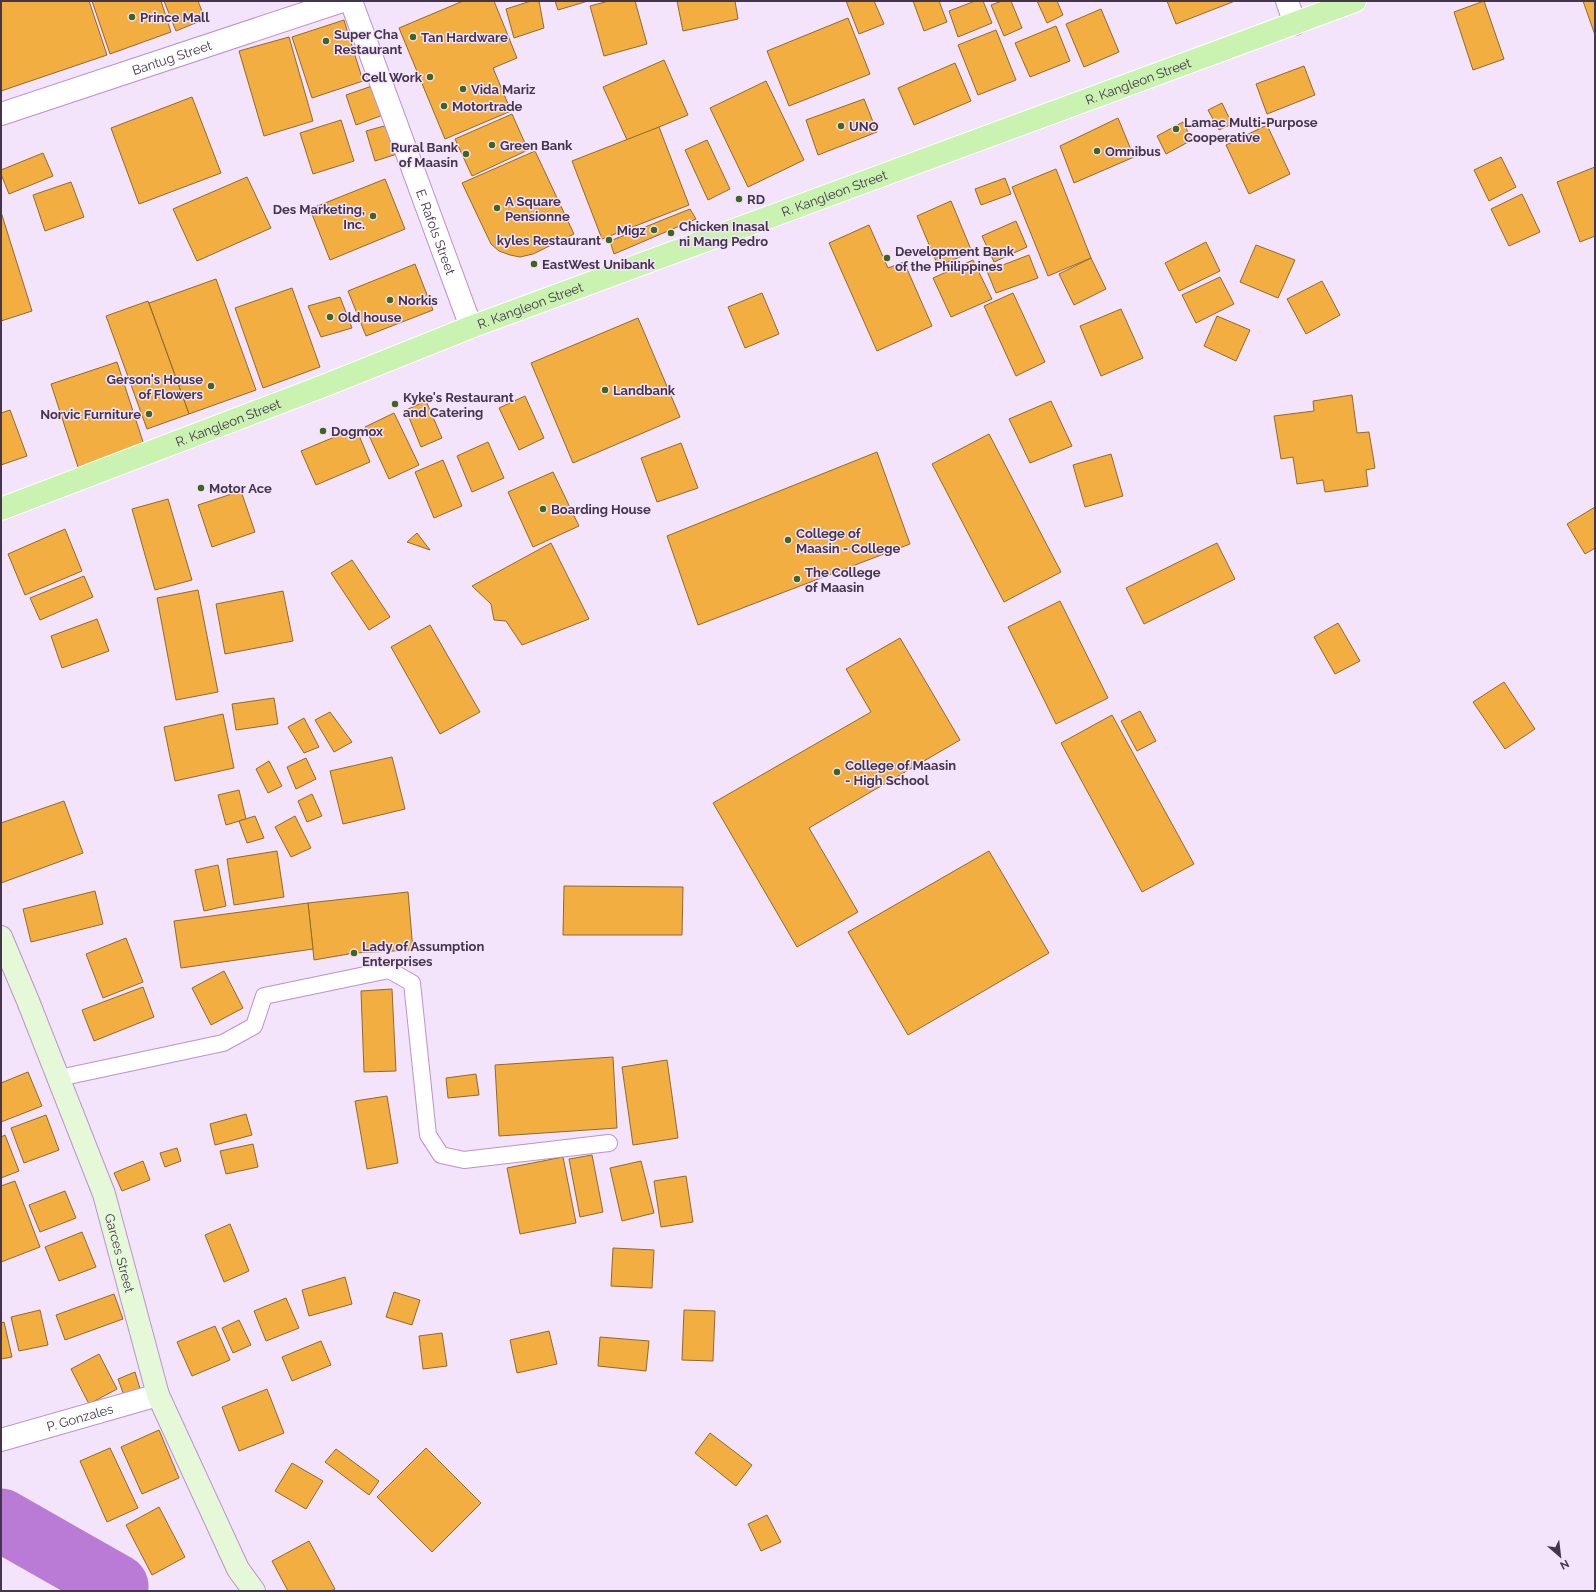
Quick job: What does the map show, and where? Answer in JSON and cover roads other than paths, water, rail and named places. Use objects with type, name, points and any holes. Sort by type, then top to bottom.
[{"type":"main road","name":"R. Kangleon Street","points":[[1,509],[326,385],[472,327],[1355,1]]},
{"type":"street","name":"Bantug Street","points":[[1,114],[342,1]]},
{"type":"street","name":"E. Rafols Street","points":[[351,1],[472,327]]},
{"type":"street","points":[[1287,1],[1295,24]]},
{"type":"street","name":"Garces Street","points":[[1,937],[59,1078],[104,1194],[158,1395],[238,1569],[254,1591]]},
{"type":"street","name":"P. Gonzales","points":[[1,1440],[158,1395]]},
{"type":"lane","points":[[59,1078],[222,1043],[254,1026],[264,996],[389,970],[412,983],[428,1135],[441,1155],[464,1160],[609,1143]]},
{"type":"waterway","points":[[1,1520],[117,1586]]},
{"type":"place","name":"Prince Mall","points":[[132,17]]},
{"type":"place","name":"Tan Hardware","points":[[413,37]]},
{"type":"place","name":"Super Cha Restaurant","points":[[326,41]]},
{"type":"place","name":"Cell Work","points":[[430,77]]},
{"type":"place","name":"Vida Mariz","points":[[463,89]]},
{"type":"place","name":"Motortrade","points":[[444,106]]},
{"type":"place","name":"UNO","points":[[841,126]]},
{"type":"place","name":"Lamac Multi-Purpose Cooperative","points":[[1176,129]]},
{"type":"place","name":"Green Bank","points":[[492,145]]},
{"type":"place","name":"Omnibus","points":[[1097,151]]},
{"type":"place","name":"Rural Bank of Maasin","points":[[466,154]]},
{"type":"place","name":"RD","points":[[739,199]]},
{"type":"place","name":"A Square Pensionne","points":[[497,208]]},
{"type":"place","name":"Des Marketing, Inc.","points":[[373,216]]},
{"type":"place","name":"Migz","points":[[654,230]]},
{"type":"place","name":"Chicken Inasal ni Mang Pedro","points":[[671,233]]},
{"type":"place","name":"kyles Restaurant","points":[[609,240]]},
{"type":"place","name":"Development Bank of the Philippines","points":[[887,258]]},
{"type":"place","name":"EastWest Unibank","points":[[534,264]]},
{"type":"place","name":"Norkis","points":[[390,300]]},
{"type":"place","name":"Old house","points":[[330,317]]},
{"type":"place","name":"Gerson's House of Flowers","points":[[211,386]]},
{"type":"place","name":"Landbank","points":[[605,390]]},
{"type":"place","name":"Kyke's Restaurant and Catering","points":[[395,404]]},
{"type":"place","name":"Norvic Furniture","points":[[149,414]]},
{"type":"place","name":"Dogmox","points":[[323,431]]},
{"type":"place","name":"Motor Ace","points":[[201,488]]},
{"type":"place","name":"Boarding House","points":[[543,509]]},
{"type":"place","name":"College of Maasin - College","points":[[788,540]]},
{"type":"place","name":"The College of Maasin","points":[[797,579]]},
{"type":"place","name":"College of Maasin - High School","points":[[837,772]]},
{"type":"place","name":"Lady of Assumption Enterprises","points":[[354,953]]}]
